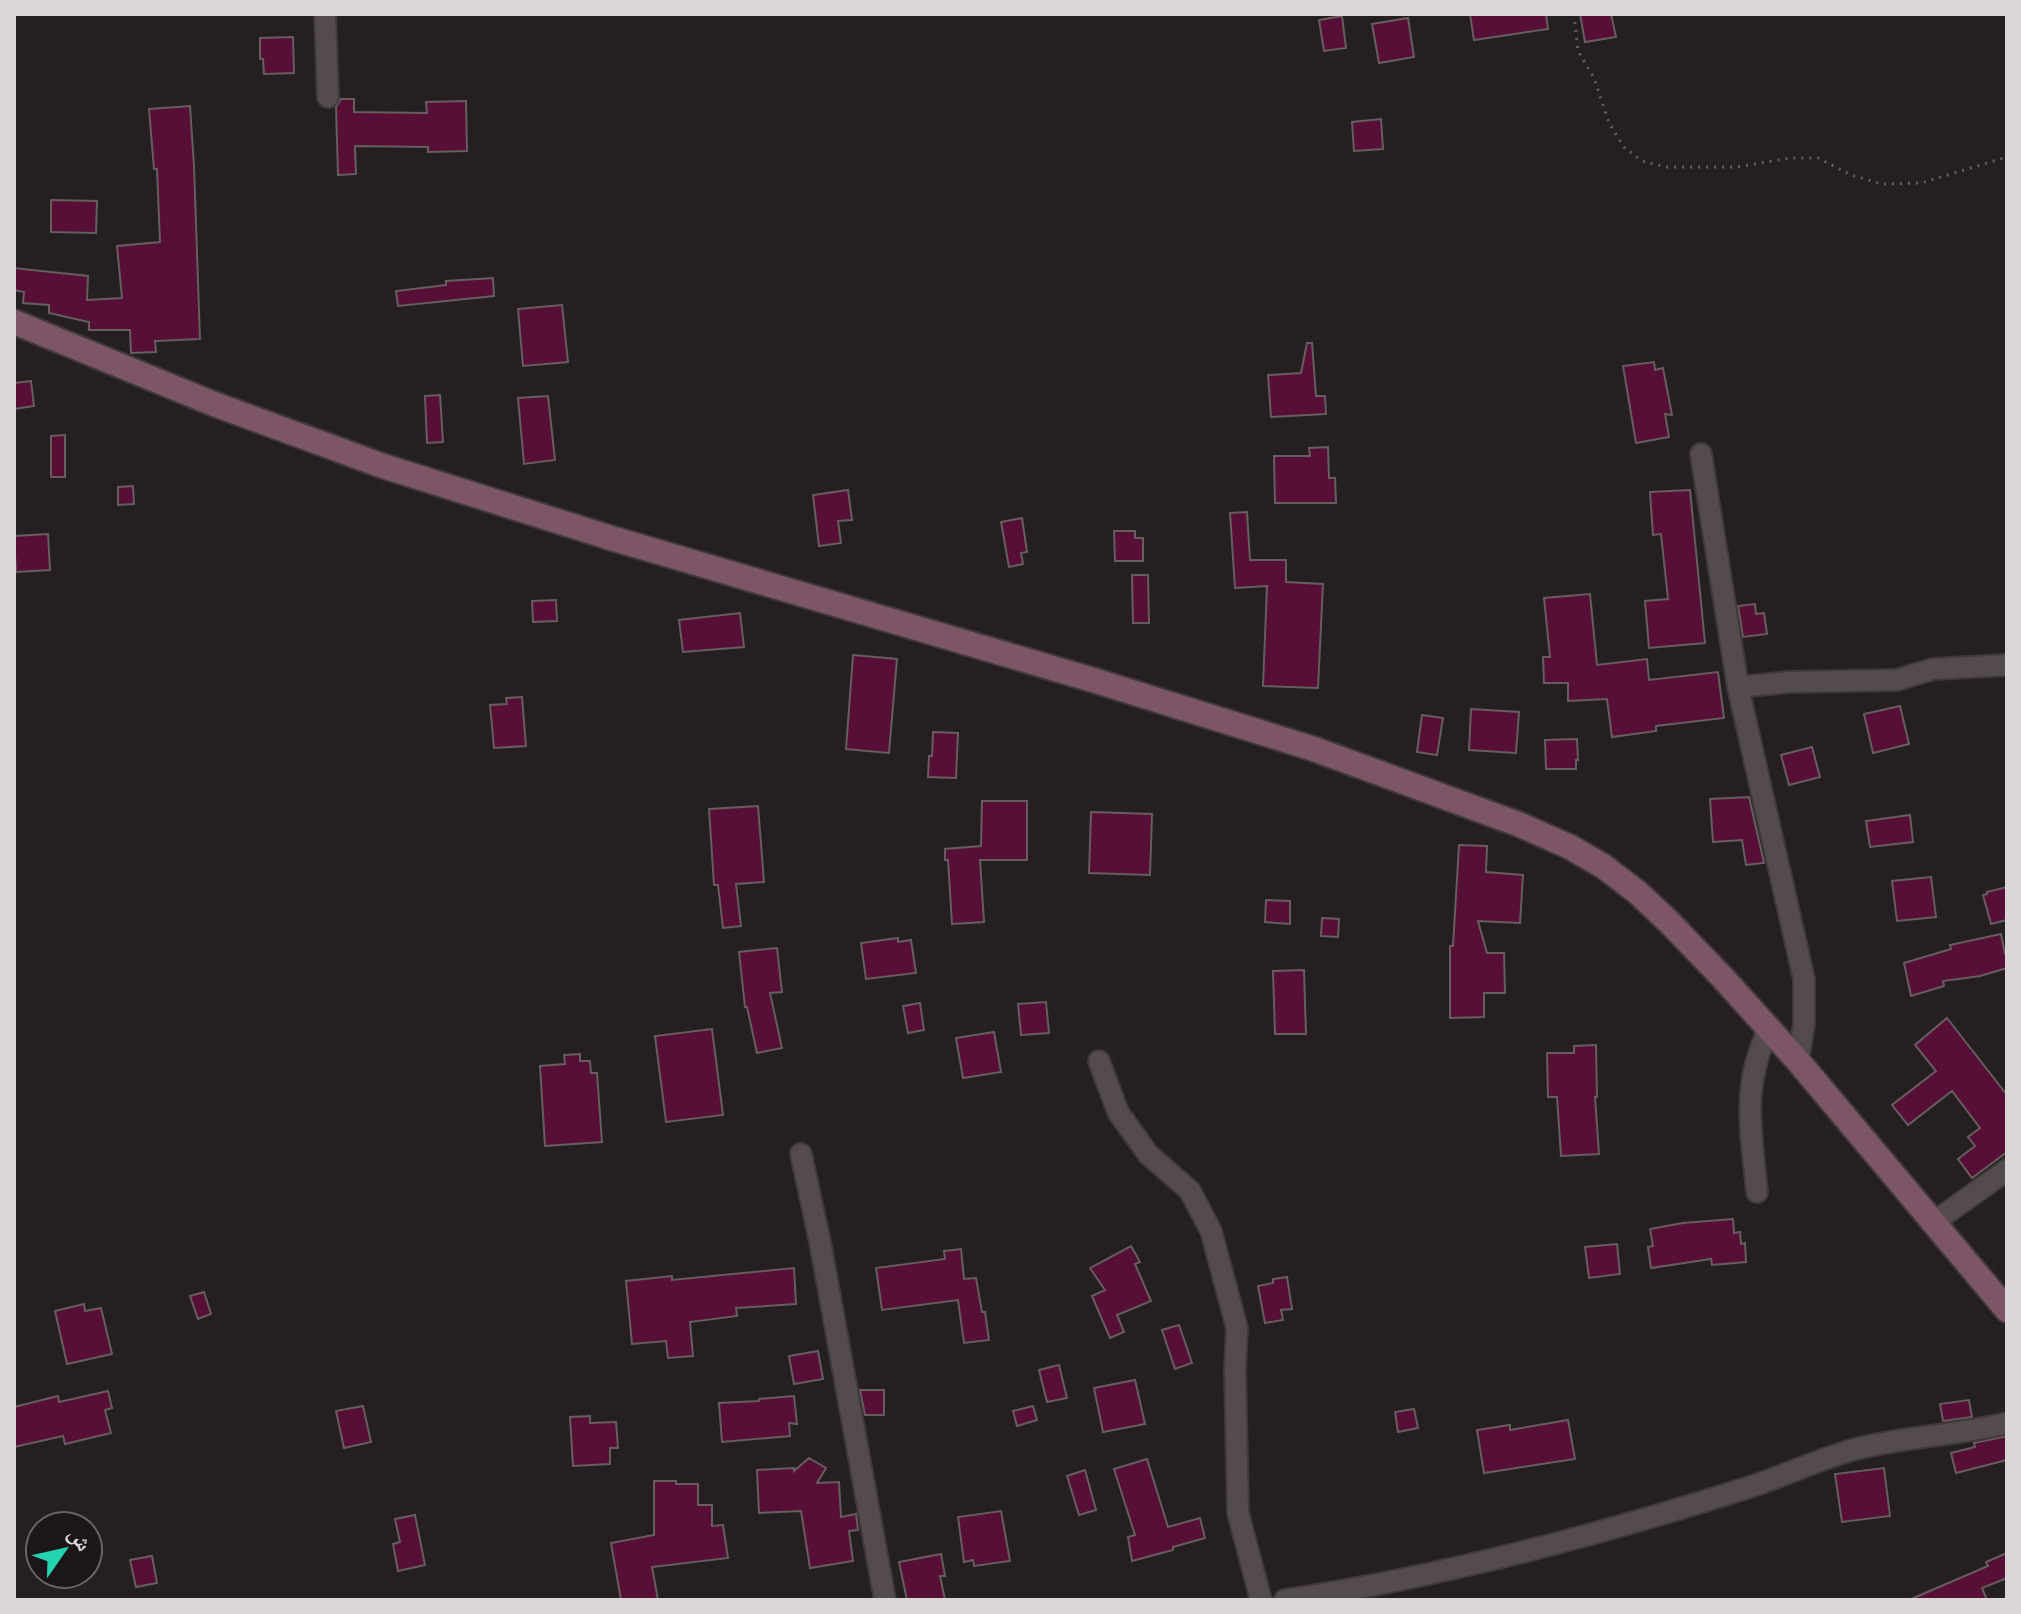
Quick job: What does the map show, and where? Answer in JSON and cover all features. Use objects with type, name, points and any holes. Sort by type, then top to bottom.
[{"type":"street","points":[[325,14],[328,97]]},
{"type":"street","points":[[14,322],[214,404],[383,466],[611,538],[1093,680],[1314,749],[1518,824],[1570,847],[1603,866],[1637,892],[1769,1028],[2007,1310]]},
{"type":"street","points":[[1701,454],[1738,687],[1804,979],[1804,1024],[1798,1061]]},
{"type":"street","points":[[1738,687],[1790,682],[1897,680],[1933,669],[2007,665]]},
{"type":"street","points":[[1757,1192],[1749,1119],[1750,1086],[1769,1028]]},
{"type":"street","points":[[1099,1061],[1118,1112],[1148,1154],[1190,1191],[1211,1231],[1237,1328],[1238,1513],[1261,1600]]},
{"type":"street","points":[[801,1154],[885,1600]]},
{"type":"street","points":[[1933,1223],[2007,1170]]},
{"type":"street","points":[[1285,1600],[1414,1578],[1557,1542],[1749,1488],[1868,1446],[2007,1423]]},
{"type":"path","points":[[1574,14],[1578,51],[1594,78],[1609,123],[1624,147],[1642,161],[1666,167],[1737,167],[1790,158],[1818,158],[1851,175],[1882,184],[1921,183],[2007,157]]},
{"type":"building","points":[[1470,14],[1546,14],[1548,29],[1474,40]]},
{"type":"building","points":[[1580,14],[1611,14],[1616,37],[1585,42]]},
{"type":"building","points":[[1342,16],[1346,48],[1324,51],[1319,20]]},
{"type":"building","points":[[1408,18],[1414,57],[1379,63],[1372,24]]},
{"type":"building","points":[[293,37],[294,73],[264,74],[260,38]]},
{"type":"building","points":[[341,99],[354,99],[354,112],[427,113],[426,102],[466,101],[467,151],[428,152],[428,147],[355,146],[356,174],[338,175],[336,107]]},
{"type":"building","points":[[190,106],[200,339],[155,341],[156,352],[131,353],[130,330],[89,330],[89,322],[49,313],[49,305],[23,303],[24,292],[14,290],[14,268],[88,276],[87,300],[122,298],[117,246],[160,242],[157,169],[154,169],[149,109]]},
{"type":"building","points":[[1381,119],[1383,149],[1354,151],[1352,122]]},
{"type":"building","points":[[51,200],[97,201],[96,233],[51,232]]},
{"type":"building","points":[[493,278],[494,296],[398,306],[396,291],[446,285],[446,281]]},
{"type":"building","points":[[562,305],[568,362],[523,366],[518,309]]},
{"type":"building","points":[[1307,343],[1312,343],[1316,396],[1325,396],[1326,414],[1271,417],[1268,375],[1301,373]]},
{"type":"building","points":[[1654,362],[1655,370],[1663,368],[1672,415],[1665,414],[1669,437],[1636,443],[1623,366]]},
{"type":"building","points":[[31,381],[34,406],[14,409],[14,383]]},
{"type":"building","points":[[440,395],[443,442],[427,443],[425,396]]},
{"type":"building","points":[[548,396],[555,460],[524,464],[518,398]]},
{"type":"building","points":[[65,435],[65,477],[51,477],[51,436]]},
{"type":"building","points":[[1328,447],[1329,478],[1335,478],[1336,503],[1275,503],[1274,456],[1310,456],[1309,448]]},
{"type":"building","points":[[133,486],[134,504],[118,505],[118,487]]},
{"type":"building","points":[[848,490],[852,520],[838,521],[841,543],[819,546],[813,495]]},
{"type":"building","points":[[1690,490],[1705,643],[1649,648],[1645,601],[1668,599],[1661,534],[1653,535],[1650,492]]},
{"type":"building","points":[[1247,512],[1250,560],[1286,560],[1286,582],[1323,584],[1318,688],[1263,686],[1267,586],[1235,588],[1230,513]]},
{"type":"building","points":[[1022,518],[1027,552],[1021,553],[1023,564],[1009,567],[1001,522]]},
{"type":"building","points":[[1114,531],[1135,531],[1135,538],[1143,538],[1143,561],[1115,561]]},
{"type":"building","points":[[48,534],[50,570],[16,572],[14,536]]},
{"type":"building","points":[[1132,575],[1148,575],[1149,623],[1133,623]]},
{"type":"building","points":[[1590,594],[1597,665],[1647,659],[1649,680],[1718,672],[1724,718],[1656,726],[1656,731],[1612,737],[1607,699],[1568,701],[1568,683],[1544,683],[1543,657],[1550,657],[1544,598]]},
{"type":"building","points":[[556,600],[557,621],[533,622],[532,601]]},
{"type":"building","points":[[1755,604],[1756,614],[1764,613],[1767,634],[1743,637],[1738,606]]},
{"type":"building","points":[[740,613],[744,647],[683,652],[679,620]]},
{"type":"building","points":[[853,655],[897,659],[889,753],[846,749]]},
{"type":"building","points":[[522,697],[526,746],[494,748],[490,705],[507,704],[506,698]]},
{"type":"building","points":[[1900,706],[1909,744],[1873,753],[1864,714]]},
{"type":"building","points":[[1471,709],[1519,712],[1516,753],[1469,750]]},
{"type":"building","points":[[1422,715],[1443,718],[1437,755],[1417,752]]},
{"type":"building","points":[[933,732],[958,733],[956,778],[928,777]]},
{"type":"building","points":[[1577,739],[1576,769],[1546,769],[1545,740]]},
{"type":"building","points":[[1812,747],[1820,777],[1789,785],[1781,755]]},
{"type":"building","points":[[1749,797],[1764,863],[1746,865],[1742,840],[1713,842],[1710,799]]},
{"type":"building","points":[[982,801],[1027,801],[1027,860],[980,860],[984,922],[952,924],[945,849],[981,846]]},
{"type":"building","points":[[758,806],[764,882],[736,884],[741,926],[723,928],[718,885],[714,885],[709,809]]},
{"type":"building","points":[[1091,812],[1152,814],[1150,875],[1089,873]]},
{"type":"building","points":[[1910,815],[1913,842],[1870,847],[1866,821]]},
{"type":"building","points":[[1459,845],[1487,846],[1486,872],[1523,875],[1520,923],[1478,921],[1487,953],[1504,953],[1505,993],[1484,993],[1484,1017],[1450,1018],[1450,946],[1453,946]]},
{"type":"building","points":[[1931,877],[1936,917],[1897,921],[1892,881]]},
{"type":"building","points":[[2007,887],[2007,920],[1991,924],[1983,895]]},
{"type":"building","points":[[1266,900],[1290,901],[1290,924],[1265,922]]},
{"type":"building","points":[[1322,918],[1339,919],[1338,937],[1321,936]]},
{"type":"building","points":[[2001,934],[2007,954],[2007,968],[1980,976],[1943,981],[1944,986],[1911,996],[1904,963],[1951,949],[1950,945]]},
{"type":"building","points":[[898,938],[898,942],[911,940],[916,973],[866,979],[861,943]]},
{"type":"building","points":[[777,948],[782,992],[770,993],[782,1048],[757,1053],[745,1007],[739,952]]},
{"type":"building","points":[[1304,970],[1306,1034],[1275,1034],[1273,971]]},
{"type":"building","points":[[1046,1002],[1049,1033],[1021,1035],[1018,1004]]},
{"type":"building","points":[[920,1003],[924,1030],[908,1033],[903,1006]]},
{"type":"building","points":[[1947,1018],[2007,1095],[2007,1152],[1972,1178],[1958,1159],[1975,1146],[1968,1137],[1980,1128],[1952,1091],[1908,1125],[1892,1105],[1936,1071],[1915,1045]]},
{"type":"building","points":[[712,1029],[723,1115],[666,1122],[655,1036]]},
{"type":"building","points":[[994,1032],[1001,1072],[963,1078],[956,1038]]},
{"type":"building","points":[[1596,1045],[1595,1097],[1599,1154],[1561,1156],[1557,1097],[1548,1097],[1547,1053],[1574,1053],[1574,1046]]},
{"type":"building","points":[[580,1054],[580,1061],[590,1061],[591,1073],[597,1073],[602,1142],[545,1146],[540,1066],[565,1064],[564,1055]]},
{"type":"building","points":[[1733,1219],[1734,1233],[1740,1232],[1741,1244],[1745,1243],[1746,1262],[1712,1265],[1711,1259],[1651,1268],[1648,1247],[1653,1246],[1650,1229]]},
{"type":"building","points":[[1617,1244],[1620,1274],[1589,1278],[1585,1247]]},
{"type":"building","points":[[1131,1246],[1140,1262],[1135,1264],[1151,1301],[1117,1315],[1124,1332],[1110,1338],[1092,1296],[1105,1290],[1090,1268]]},
{"type":"building","points":[[961,1249],[964,1279],[976,1278],[989,1340],[964,1343],[958,1300],[882,1310],[876,1268],[945,1259],[944,1251]]},
{"type":"building","points":[[794,1268],[796,1304],[736,1308],[737,1316],[690,1322],[693,1356],[668,1358],[666,1341],[632,1344],[626,1281],[672,1276],[672,1280]]},
{"type":"building","points":[[1287,1277],[1292,1309],[1281,1310],[1283,1320],[1265,1323],[1258,1286]]},
{"type":"building","points":[[204,1292],[211,1314],[198,1319],[190,1296]]},
{"type":"building","points":[[84,1304],[85,1311],[101,1308],[112,1354],[67,1364],[55,1311]]},
{"type":"building","points":[[1179,1325],[1192,1363],[1175,1369],[1162,1330]]},
{"type":"building","points":[[818,1351],[823,1379],[794,1384],[789,1356]]},
{"type":"building","points":[[1059,1365],[1067,1398],[1047,1402],[1039,1370]]},
{"type":"building","points":[[1135,1380],[1145,1424],[1103,1432],[1094,1388]]},
{"type":"building","points":[[860,1390],[884,1390],[884,1415],[865,1415]]},
{"type":"building","points":[[108,1391],[112,1408],[105,1410],[111,1433],[65,1444],[63,1436],[14,1447],[14,1407],[58,1396],[59,1402]]},
{"type":"building","points":[[794,1396],[797,1424],[789,1423],[790,1436],[722,1442],[719,1403]]},
{"type":"building","points":[[1969,1400],[1972,1417],[1943,1421],[1940,1404]]},
{"type":"building","points":[[363,1406],[371,1442],[344,1448],[336,1411]]},
{"type":"building","points":[[1033,1406],[1037,1420],[1017,1426],[1013,1411]]},
{"type":"building","points":[[1414,1409],[1418,1428],[1398,1432],[1395,1412]]},
{"type":"building","points":[[590,1416],[590,1423],[616,1422],[618,1448],[610,1448],[610,1464],[573,1466],[570,1417]]},
{"type":"building","points":[[1568,1420],[1575,1459],[1484,1473],[1477,1430],[1510,1425],[1510,1430]]},
{"type":"building","points":[[2007,1436],[2007,1460],[1956,1473],[1951,1453],[1975,1447],[1974,1443]]},
{"type":"building","points":[[809,1458],[826,1468],[817,1483],[839,1482],[841,1517],[856,1514],[858,1530],[849,1531],[853,1561],[810,1568],[801,1511],[759,1513],[757,1470],[794,1468],[794,1471]]},
{"type":"building","points":[[1147,1459],[1168,1527],[1200,1518],[1205,1538],[1132,1561],[1128,1537],[1135,1535],[1114,1469]]},
{"type":"building","points":[[1884,1468],[1890,1516],[1842,1522],[1835,1474]]},
{"type":"building","points":[[1085,1470],[1096,1510],[1079,1515],[1067,1476]]},
{"type":"building","points":[[654,1481],[698,1484],[698,1505],[712,1505],[712,1526],[723,1525],[728,1558],[652,1567],[658,1600],[621,1600],[611,1543],[654,1535]]},
{"type":"building","points":[[1001,1511],[1010,1561],[974,1566],[973,1560],[964,1562],[958,1517]]},
{"type":"building","points":[[415,1515],[425,1565],[398,1571],[393,1544],[400,1542],[395,1519]]},
{"type":"building","points":[[2007,1553],[2007,1578],[1982,1588],[1987,1600],[1909,1600],[1988,1566],[1986,1562]]},
{"type":"building","points":[[941,1554],[945,1576],[940,1576],[945,1600],[907,1600],[899,1562]]},
{"type":"building","points":[[152,1556],[157,1583],[136,1587],[130,1560]]}]
